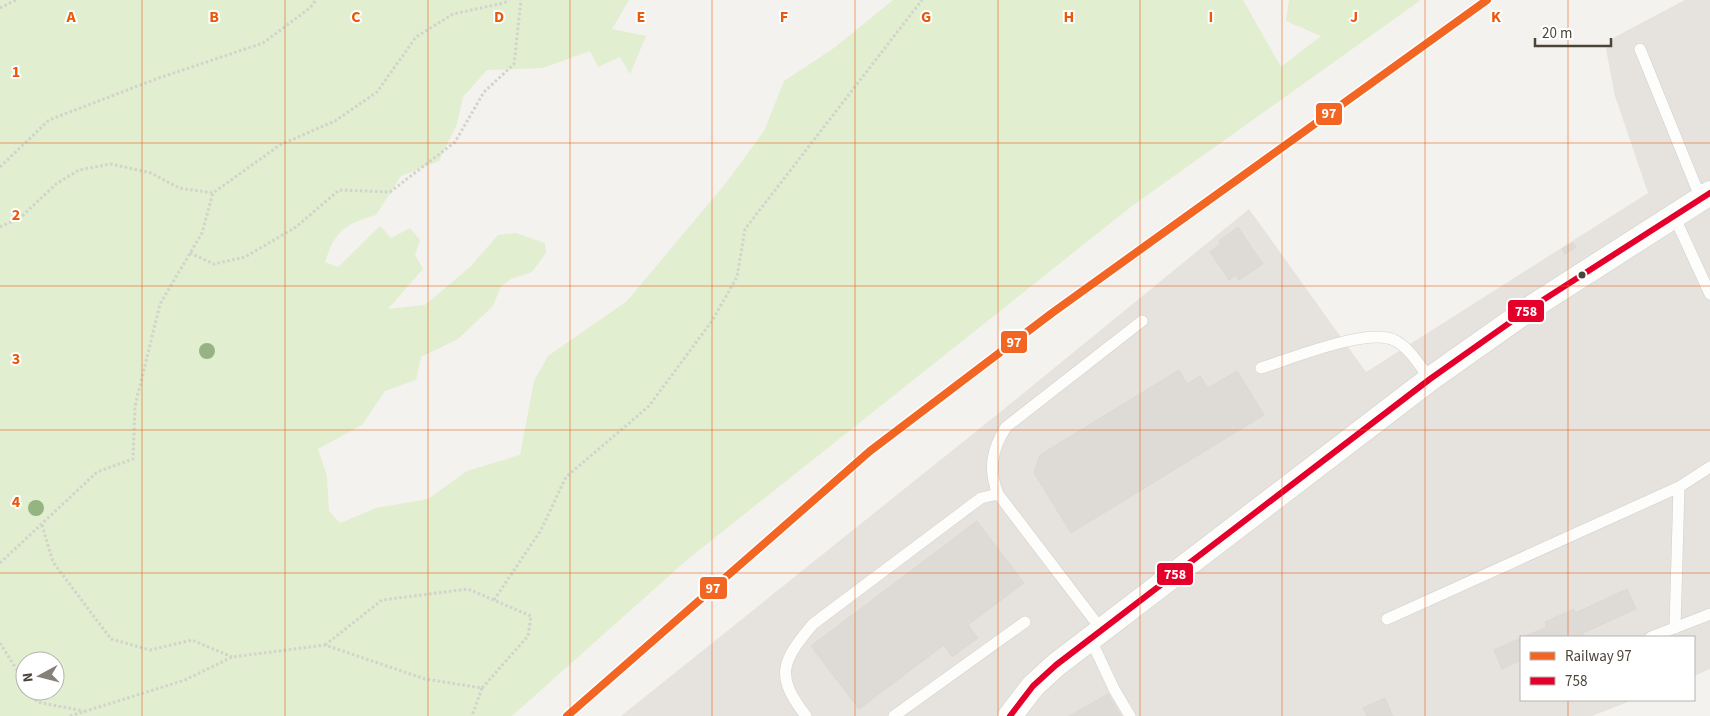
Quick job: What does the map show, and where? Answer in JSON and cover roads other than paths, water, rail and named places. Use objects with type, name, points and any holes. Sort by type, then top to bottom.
[{"type":"street","points":[[1010,716],[1033,686],[1096,634],[1430,379],[1529,308],[1705,196]]},
{"type":"lane","points":[[1640,49],[1705,196]]},
{"type":"lane","points":[[1674,216],[1710,294]]},
{"type":"lane","points":[[1130,716],[1114,690],[1096,634],[998,494],[992,478],[995,444],[1006,427],[1142,321]]},
{"type":"lane","points":[[1261,368],[1338,343],[1373,336],[1394,339],[1408,351],[1430,379]]},
{"type":"lane","points":[[1387,619],[1679,487],[1710,467]]},
{"type":"lane","points":[[1675,628],[1679,487]]},
{"type":"lane","points":[[806,716],[790,695],[786,661],[795,646],[813,624],[981,498],[998,494]]},
{"type":"lane","points":[[1654,636],[1710,614]]},
{"type":"lane","points":[[894,716],[1025,622]]},
{"type":"rail line","name":"97","points":[[567,716],[870,451],[1052,313],[1487,0]]}]
